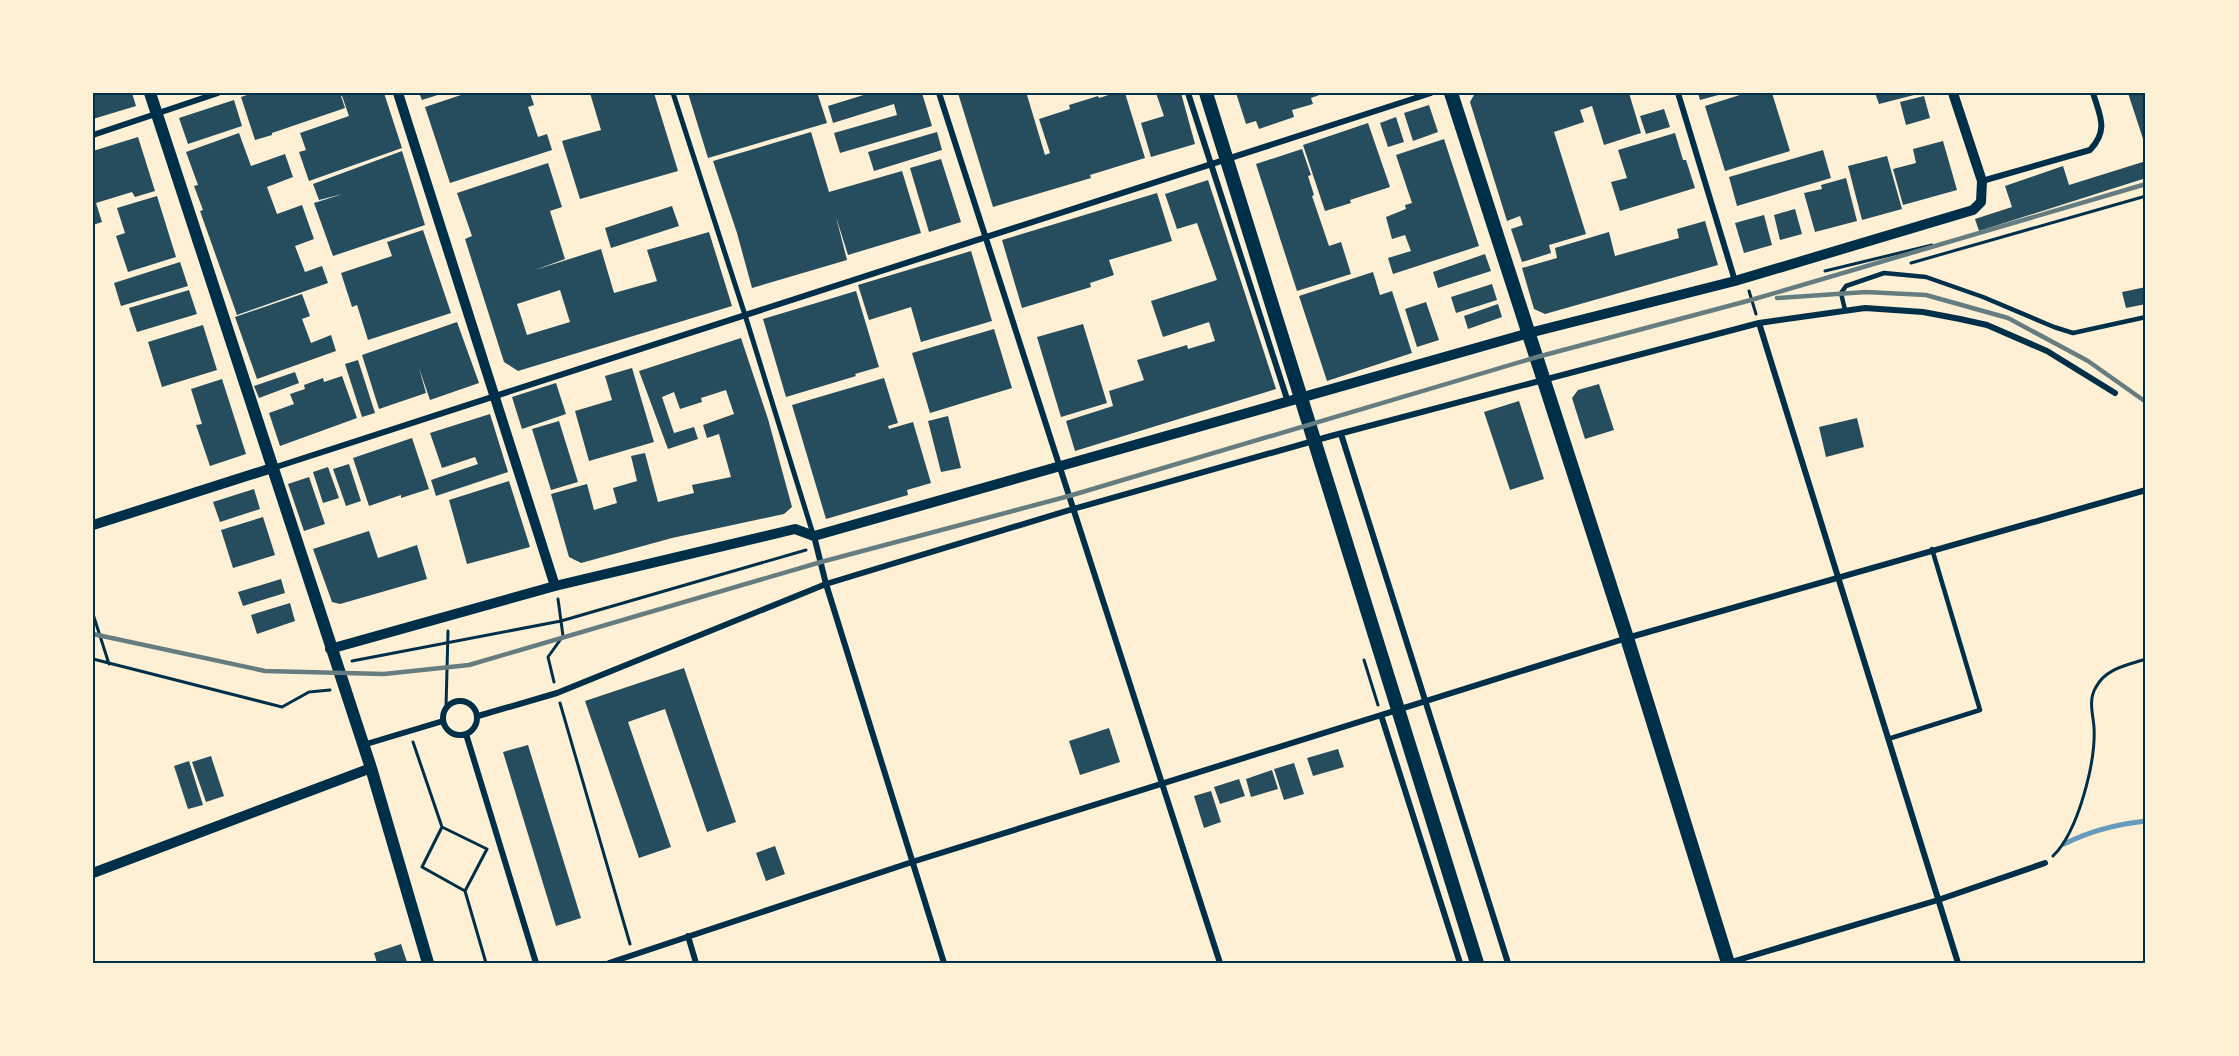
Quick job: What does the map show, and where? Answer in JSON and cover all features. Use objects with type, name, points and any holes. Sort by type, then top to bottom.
[{"type":"main road","points":[[150,93],[330,649],[371,768],[428,963]]},
{"type":"main road","points":[[1206,93],[1477,963]]},
{"type":"main road","points":[[1451,93],[1627,638],[1727,963]]},
{"type":"street","points":[[93,135],[218,93]]},
{"type":"street","points":[[398,93],[555,586]]},
{"type":"street","points":[[673,93],[745,315],[944,963]]},
{"type":"street","points":[[939,93],[1220,963]]},
{"type":"street","points":[[1188,93],[1288,402]]},
{"type":"street","points":[[93,525],[1431,93]]},
{"type":"street","points":[[1678,93],[1735,281]]},
{"type":"street","points":[[330,649],[555,586],[795,529],[815,541],[1060,467],[1529,333],[1735,281],[1973,210],[1981,202],[1982,180],[1953,93]]},
{"type":"street","points":[[1982,180],[2090,150],[2098,141],[2103,125],[2093,93]]},
{"type":"street","points":[[478,716],[557,693],[826,584],[1073,509],[1341,434],[1759,323],[1865,308],[1923,312],[1987,325],[2072,364],[2115,393]]},
{"type":"street","points":[[1759,323],[1958,963]]},
{"type":"street","points":[[1341,434],[1508,963]]},
{"type":"street","points":[[609,963],[912,862],[1627,638],[1932,549],[2146,490]]},
{"type":"street","points":[[458,700],[465,700],[471,704],[478,716],[475,727],[466,734],[460,735],[449,731],[443,721],[446,707],[458,700]]},
{"type":"street","points":[[1381,715],[1460,963]]},
{"type":"street","points":[[363,745],[443,721]]},
{"type":"street","points":[[466,734],[536,963]]},
{"type":"street","points":[[93,873],[371,768]]},
{"type":"street","points":[[1727,963],[1938,900],[2045,863]]},
{"type":"street","points":[[688,936],[696,963]]},
{"type":"lane","points":[[1845,310],[1841,293],[1846,286],[1884,273],[1926,277],[2073,333],[2146,317]]},
{"type":"lane","points":[[1888,739],[1980,710],[1932,549]]},
{"type":"path","points":[[1884,273],[1893,268],[2146,196]]},
{"type":"path","points":[[1824,271],[1932,245]]},
{"type":"path","points":[[1749,289],[1759,323]]},
{"type":"path","points":[[330,649],[349,662],[561,621],[815,541]]},
{"type":"path","points":[[555,586],[563,636],[548,657],[633,955]]},
{"type":"path","points":[[93,614],[109,664]]},
{"type":"path","points":[[446,707],[448,616]]},
{"type":"path","points":[[93,659],[282,707],[309,692],[344,688]]},
{"type":"path","points":[[2045,863],[2060,849],[2081,801],[2091,766],[2094,728],[2091,707],[2095,687],[2110,670],[2146,659]]},
{"type":"path","points":[[410,731],[442,827],[422,867],[465,891]]},
{"type":"path","points":[[442,827],[487,849],[465,891],[486,963]]},
{"type":"building","points":[[93,93],[132,93],[136,106],[93,119]]},
{"type":"building","points":[[253,93],[384,93],[402,148],[309,181],[299,152],[306,150],[300,133],[349,116],[342,96],[345,108],[255,140],[241,97]]},
{"type":"building","points":[[419,93],[444,93],[422,100]]},
{"type":"building","points":[[467,93],[530,93],[534,105],[528,107],[538,137],[547,134],[552,150],[450,183],[425,107]]},
{"type":"building","points":[[590,93],[654,93],[678,171],[580,199],[562,141],[601,130]]},
{"type":"building","points":[[688,93],[824,93],[818,95],[827,123],[708,158]]},
{"type":"building","points":[[870,93],[922,93],[932,126],[840,153],[834,133],[897,115],[894,104],[833,123],[828,106]]},
{"type":"building","points":[[958,93],[1031,93],[1027,95],[1045,155],[1050,153],[1039,119],[1070,109],[1069,105],[1098,96],[1099,98],[1115,93],[1125,93],[1145,158],[1090,175],[1091,178],[993,207]]},
{"type":"building","points":[[1156,93],[1181,93],[1195,144],[1151,157],[1141,123],[1164,116]]},
{"type":"building","points":[[1236,93],[1325,93],[1311,98],[1313,104],[1292,110],[1294,117],[1259,129],[1256,121],[1246,124]]},
{"type":"building","points":[[1475,93],[1629,93],[1641,133],[1604,145],[1592,106],[1580,110],[1584,122],[1554,132],[1586,234],[1549,245],[1551,253],[1522,262],[1511,229],[1523,225],[1520,216],[1507,221],[1470,102]]},
{"type":"building","points":[[1698,93],[1722,93],[1722,94],[1700,100]]},
{"type":"building","points":[[1746,93],[1772,93],[1790,151],[1725,171],[1705,106]]},
{"type":"building","points":[[1875,93],[1918,93],[1918,94],[1879,104]]},
{"type":"building","points":[[2128,93],[2145,93],[2146,148]]},
{"type":"building","points":[[1924,96],[1930,118],[1906,125],[1900,102]]},
{"type":"building","points":[[234,100],[242,126],[188,144],[179,118]]},
{"type":"building","points":[[1429,105],[1438,132],[1413,141],[1404,113]]},
{"type":"building","points":[[1664,109],[1670,127],[1646,134],[1640,116]]},
{"type":"building","points":[[1396,117],[1404,142],[1388,147],[1380,123]]},
{"type":"building","points":[[1368,123],[1390,187],[1325,211],[1303,145]]},
{"type":"building","points":[[811,132],[829,192],[902,171],[921,233],[848,255],[836,217],[847,260],[752,288],[737,233],[713,161]]},
{"type":"building","points":[[937,132],[942,150],[874,171],[868,152]]},
{"type":"building","points":[[239,133],[251,166],[285,154],[293,177],[267,187],[277,214],[302,205],[314,239],[295,246],[305,272],[322,266],[328,283],[237,315],[200,211],[203,210],[194,186],[198,185],[186,152]]},
{"type":"building","points":[[1675,133],[1695,188],[1620,211],[1611,182],[1627,178],[1618,150]]},
{"type":"building","points":[[138,137],[155,191],[135,197],[132,192],[96,203],[102,222],[93,225],[93,151]]},
{"type":"building","points":[[1444,139],[1479,246],[1393,274],[1388,258],[1411,251],[1405,235],[1392,239],[1386,217],[1406,209],[1405,205],[1412,203],[1396,155]]},
{"type":"building","points":[[1943,141],[1957,190],[1903,205],[1893,169],[1916,163],[1913,149]]},
{"type":"building","points":[[1302,149],[1311,175],[1308,176],[1314,195],[1312,196],[1329,246],[1341,242],[1351,274],[1297,291],[1256,164]]},
{"type":"building","points":[[1823,150],[1831,178],[1737,206],[1729,177]]},
{"type":"building","points":[[402,151],[425,225],[333,256],[314,203],[343,194],[319,200],[313,184]]},
{"type":"building","points":[[1887,156],[1902,209],[1862,220],[1848,166]]},
{"type":"building","points":[[941,159],[961,222],[929,232],[910,168]]},
{"type":"building","points":[[2146,161],[2146,178],[1979,231],[1975,219],[2012,207],[2005,186],[2063,166],[2069,185]]},
{"type":"building","points":[[548,163],[562,207],[550,211],[565,259],[535,270],[601,249],[614,293],[657,281],[647,250],[709,232],[732,306],[518,371],[504,362],[465,239],[472,236],[457,193]],"holes":[[[560,290],[570,322],[527,335],[517,304]]]},
{"type":"building","points":[[1846,178],[1857,221],[1815,232],[1804,193],[1822,189],[1821,185]]},
{"type":"building","points":[[1208,180],[1276,389],[1075,451],[1066,421],[1113,406],[1109,391],[1144,380],[1137,360],[1187,345],[1188,349],[1215,341],[1209,322],[1163,337],[1151,301],[1217,280],[1197,223],[1177,229],[1165,194]]},
{"type":"building","points":[[1157,193],[1172,241],[1109,260],[1114,275],[1090,283],[1091,287],[1022,308],[1002,240]]},
{"type":"building","points":[[157,196],[176,257],[128,272],[116,236],[125,233],[117,208]]},
{"type":"building","points":[[672,206],[679,226],[611,248],[605,228]]},
{"type":"building","points":[[1795,209],[1802,234],[1780,240],[1774,215]]},
{"type":"building","points":[[1764,215],[1772,245],[1744,253],[1735,223]]},
{"type":"building","points":[[1705,221],[1718,265],[1545,314],[1534,309],[1522,268],[1557,258],[1555,248],[1609,232],[1615,256],[1679,238],[1677,229]]},
{"type":"building","points":[[423,230],[451,313],[368,340],[357,305],[352,307],[341,273],[392,256],[387,242]]},
{"type":"building","points":[[971,251],[992,321],[921,342],[911,307],[869,320],[858,285]]},
{"type":"building","points":[[1485,254],[1491,271],[1438,288],[1433,272]]},
{"type":"building","points":[[180,262],[188,286],[121,306],[114,283]]},
{"type":"building","points":[[1373,272],[1380,295],[1392,291],[1412,353],[1327,381],[1299,296]]},
{"type":"building","points":[[1492,284],[1497,300],[1456,313],[1451,297]]},
{"type":"building","points":[[2146,287],[2146,304],[2126,308],[2122,292]]},
{"type":"building","points":[[189,290],[197,314],[137,332],[129,308]]},
{"type":"building","points":[[856,291],[879,367],[786,397],[763,319]]},
{"type":"building","points":[[302,294],[310,316],[302,319],[311,343],[331,335],[336,351],[257,379],[235,317]]},
{"type":"building","points":[[1426,302],[1439,340],[1417,347],[1405,309]]},
{"type":"building","points":[[1498,304],[1502,317],[1468,329],[1464,316]]},
{"type":"building","points":[[457,322],[479,383],[430,400],[419,368],[426,393],[379,409],[362,355]]},
{"type":"building","points":[[1083,324],[1107,403],[1061,417],[1037,337]]},
{"type":"building","points":[[203,325],[217,370],[162,387],[148,342]]},
{"type":"building","points":[[994,329],[1012,388],[930,413],[912,353]]},
{"type":"building","points":[[741,338],[768,419],[792,507],[784,514],[672,538],[581,563],[569,557],[551,494],[587,484],[594,510],[617,503],[613,488],[637,481],[631,456],[645,453],[658,502],[694,493],[692,485],[731,477],[719,434],[707,438],[703,425],[734,414],[726,390],[701,398],[702,402],[680,409],[674,392],[662,397],[674,433],[694,427],[698,439],[668,449],[639,371]]},
{"type":"building","points":[[358,360],[375,413],[362,417],[345,364]]},
{"type":"building","points":[[632,368],[654,442],[589,461],[575,411],[612,400],[605,376]]},
{"type":"building","points":[[295,372],[299,383],[259,398],[254,386]]},
{"type":"building","points":[[342,376],[357,418],[280,446],[269,413],[294,404],[290,394],[305,389],[304,385],[323,378],[324,382]]},
{"type":"building","points":[[884,378],[898,423],[888,426],[889,429],[913,422],[931,483],[907,490],[908,495],[826,519],[792,405]]},
{"type":"building","points":[[222,379],[246,454],[210,466],[196,425],[202,424],[191,389]]},
{"type":"building","points":[[556,383],[566,414],[522,429],[512,397]]},
{"type":"building","points":[[1599,384],[1614,430],[1585,439],[1572,398],[1578,390]]},
{"type":"building","points":[[1519,401],[1544,479],[1510,490],[1484,412]]},
{"type":"building","points":[[490,414],[508,472],[436,496],[431,480],[478,464],[475,457],[442,468],[430,433]]},
{"type":"building","points":[[948,416],[961,468],[941,472],[928,421]]},
{"type":"building","points":[[1857,418],[1864,447],[1826,457],[1819,427]]},
{"type":"building","points":[[559,421],[578,482],[551,490],[532,429]]},
{"type":"building","points":[[412,438],[429,489],[401,498],[401,495],[369,506],[353,458]]},
{"type":"building","points":[[349,464],[361,501],[346,506],[333,469]]},
{"type":"building","points":[[328,467],[339,498],[323,503],[313,472]]},
{"type":"building","points":[[309,477],[325,524],[304,531],[288,484]]},
{"type":"building","points":[[509,481],[530,547],[467,564],[449,500]]},
{"type":"building","points":[[254,489],[260,509],[220,522],[213,502]]},
{"type":"building","points":[[263,517],[275,555],[233,568],[221,530]]},
{"type":"building","points":[[369,531],[378,558],[417,545],[427,579],[340,604],[332,602],[313,549]]},
{"type":"building","points":[[281,579],[285,593],[243,606],[238,592]]},
{"type":"building","points":[[290,603],[295,621],[257,634],[251,615]]},
{"type":"building","points":[[684,668],[736,822],[707,832],[665,709],[628,722],[671,847],[639,858],[585,701]]},
{"type":"building","points":[[1109,728],[1120,762],[1080,775],[1069,741]]},
{"type":"building","points":[[528,745],[581,918],[556,926],[503,752]]},
{"type":"building","points":[[1338,749],[1344,767],[1313,776],[1307,758]]},
{"type":"building","points":[[211,756],[224,796],[206,802],[192,762]]},
{"type":"building","points":[[189,761],[203,805],[188,809],[174,766]]},
{"type":"building","points":[[1294,763],[1304,794],[1284,800],[1274,769]]},
{"type":"building","points":[[1272,770],[1278,789],[1251,797],[1246,779]]},
{"type":"building","points":[[1239,779],[1245,796],[1220,804],[1214,787]]},
{"type":"building","points":[[1211,791],[1221,822],[1204,828],[1194,796]]},
{"type":"building","points":[[775,846],[785,874],[766,881],[756,853]]},
{"type":"building","points":[[401,944],[407,962],[377,963],[374,953]]},
{"type":"waterway","points":[[2064,844],[2104,829],[2146,821]]},
{"type":"railway","points":[[93,634],[265,671],[384,674],[469,665],[821,562],[1069,496],[1537,357],[1751,300],[2146,184]]},
{"type":"railway","points":[[1777,298],[1866,292],[1926,295],[2008,318],[2088,361],[2146,402]]}]
